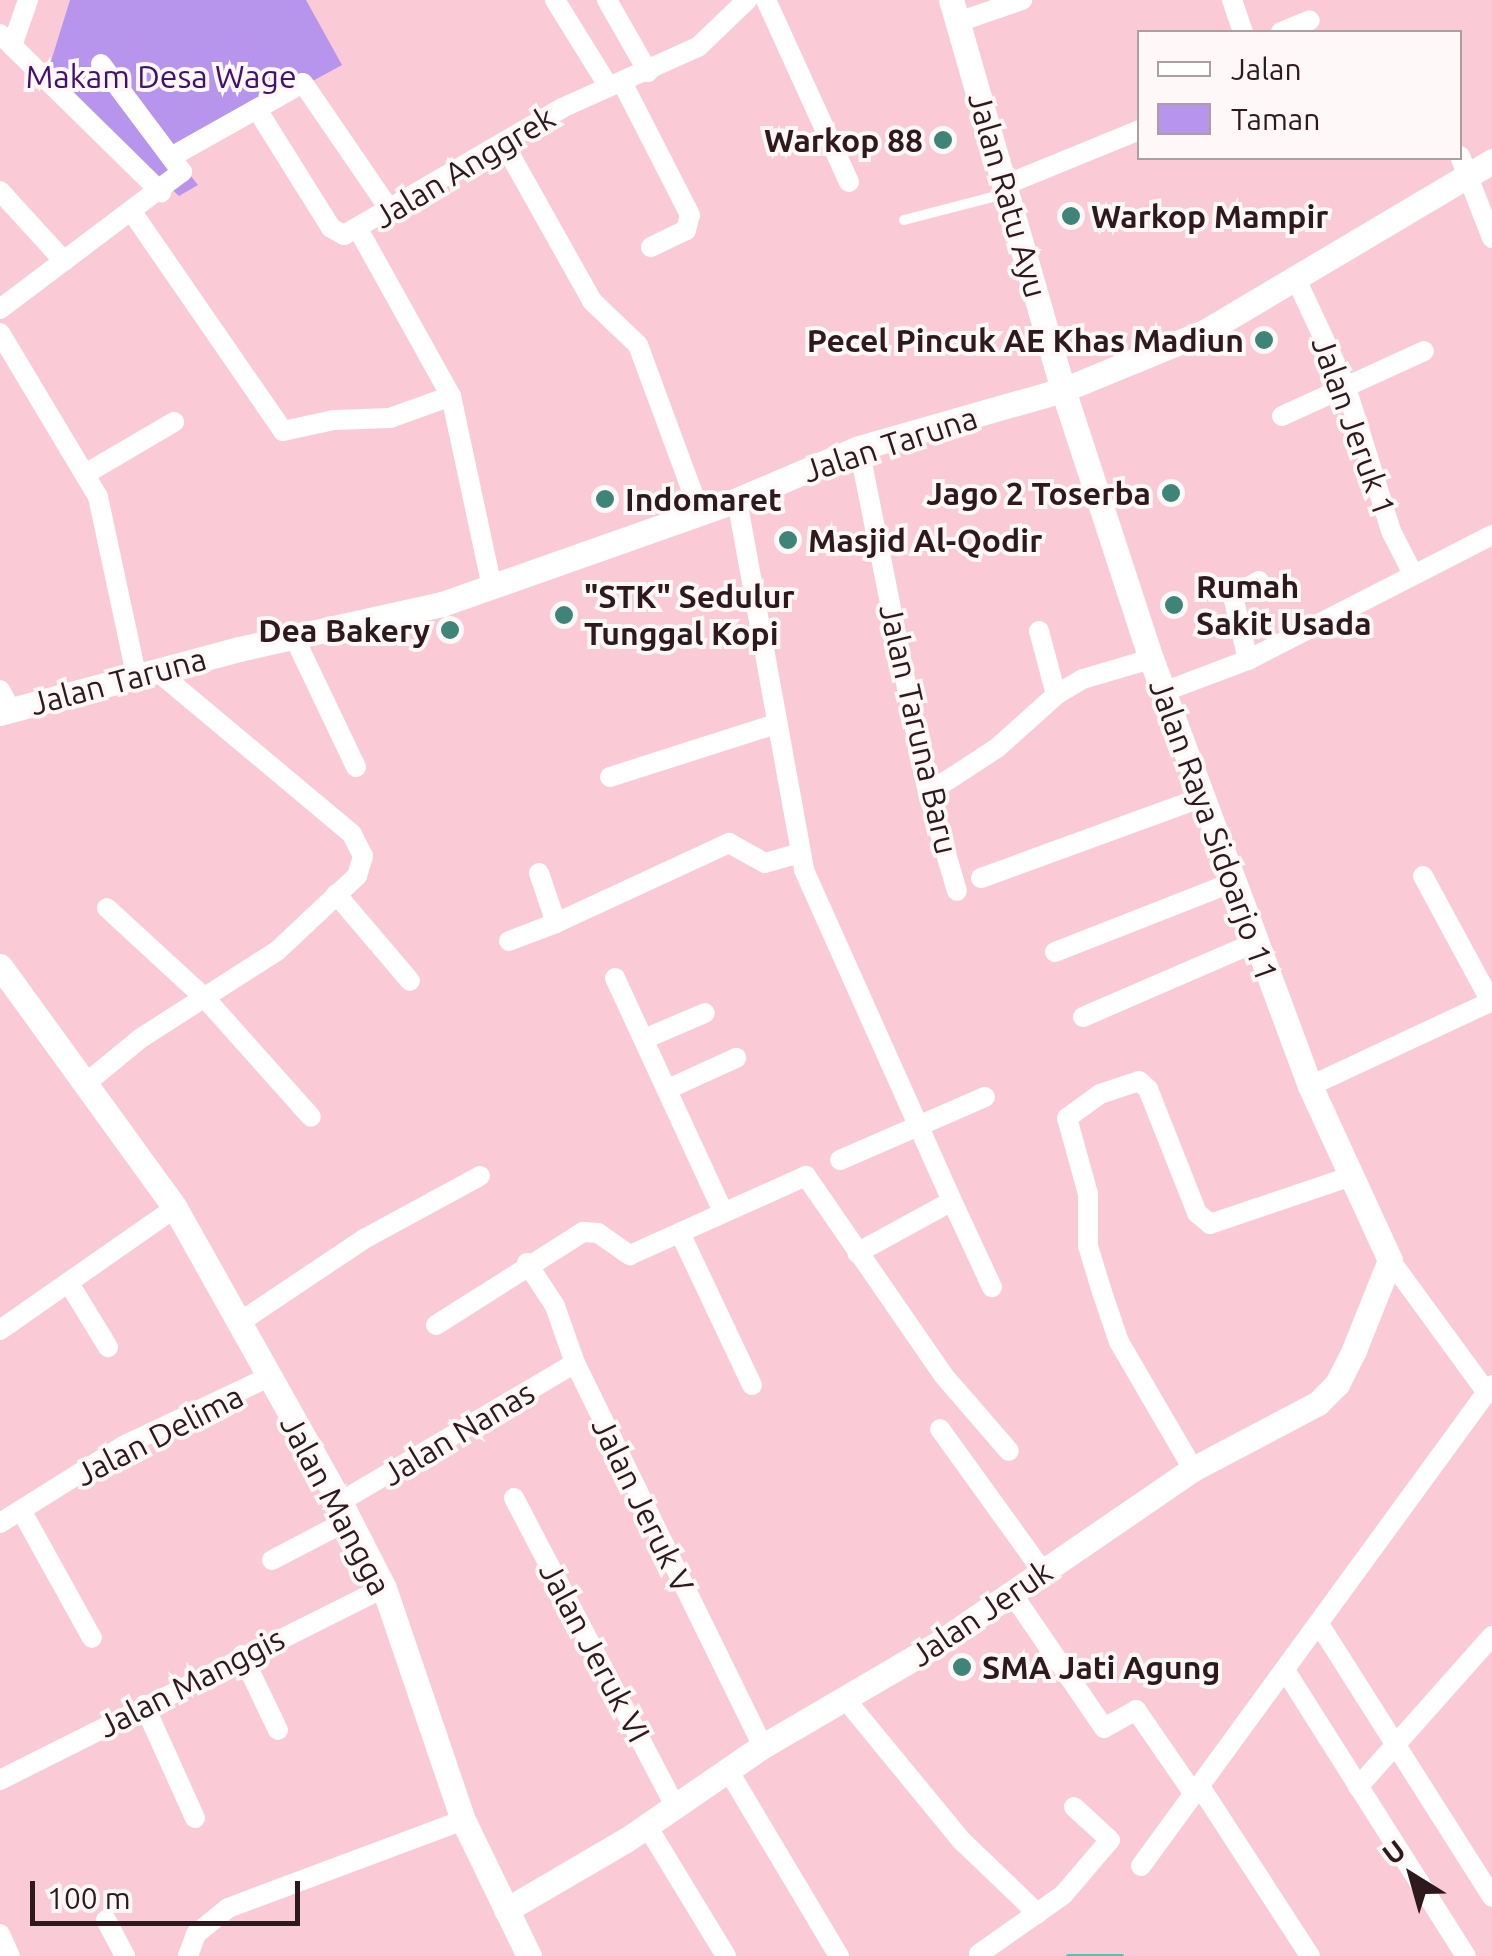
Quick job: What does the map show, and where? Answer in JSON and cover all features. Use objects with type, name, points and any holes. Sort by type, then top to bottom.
[{"type":"street","points":[[28,0],[6,40],[161,192]]},
{"type":"street","points":[[555,0],[616,85],[690,215],[686,230],[651,248]]},
{"type":"street","points":[[607,0],[648,72]]},
{"type":"street","name":"Jalan Anggrek","points":[[492,588],[451,396],[358,230],[504,144],[710,38],[747,0]]},
{"type":"street","points":[[766,0],[849,182]]},
{"type":"street","points":[[955,11],[1022,0]]},
{"type":"street","points":[[1232,0],[1242,30]]},
{"type":"street","name":"Jalan Ratu Ayu","points":[[955,11],[1064,390]]},
{"type":"street","points":[[1286,30],[1310,20]]},
{"type":"street","points":[[0,307],[161,192],[182,172],[100,64]]},
{"type":"street","points":[[171,157],[303,83],[390,210]]},
{"type":"street","points":[[258,111],[336,233],[358,230]]},
{"type":"street","points":[[1006,189],[1137,131]]},
{"type":"street","points":[[504,144],[592,301],[638,346],[700,514]]},
{"type":"street","name":"Jalan Taruna","points":[[3,704],[492,588],[700,514],[859,448],[1064,390],[1189,340],[1410,213],[1462,168],[1492,160]]},
{"type":"street","points":[[1462,168],[1492,238]]},
{"type":"street","points":[[0,193],[64,261]]},
{"type":"street","points":[[132,212],[283,431],[334,420],[390,418],[451,396]]},
{"type":"street","name":"Jalan Jeruk 1","points":[[1296,278],[1345,384],[1391,532],[1412,574]]},
{"type":"street","points":[[2,344],[87,473],[102,509],[146,672],[360,843],[358,876],[278,951],[85,1084]]},
{"type":"street","points":[[1282,416],[1424,350]]},
{"type":"street","name":"Jalan Raya Sidoarjo 11","points":[[1064,390],[1163,692],[1231,882],[1310,1086],[1390,1260]]},
{"type":"street","points":[[87,473],[174,422]]},
{"type":"street","name":"Jalan Taruna Baru","points":[[859,448],[928,793],[957,891]]},
{"type":"street","points":[[736,500],[800,853],[913,1125],[992,1287]]},
{"type":"street","points":[[1163,692],[1248,660],[1492,535]]},
{"type":"street","points":[[1248,660],[1233,596],[1259,580]]},
{"type":"street","points":[[1038,631],[1056,695]]},
{"type":"street","points":[[294,637],[356,767]]},
{"type":"street","points":[[928,793],[996,748],[1056,695],[1083,679],[1152,659]]},
{"type":"street","points":[[610,777],[776,724]]},
{"type":"street","points":[[982,878],[1201,798]]},
{"type":"street","points":[[509,941],[730,843],[764,862],[800,853]]},
{"type":"street","points":[[539,873],[556,923]]},
{"type":"street","points":[[1310,1086],[1491,1001],[1423,876]]},
{"type":"street","points":[[1054,952],[1231,882]]},
{"type":"street","points":[[336,894],[410,981]]},
{"type":"street","points":[[107,908],[205,998],[311,1117]]},
{"type":"street","points":[[1083,1018],[1254,943]]},
{"type":"street","name":"Jalan Mangga","points":[[0,966],[175,1208],[344,1511],[384,1588],[463,1820],[529,1956]]},
{"type":"street","points":[[615,978],[723,1212]]},
{"type":"street","points":[[644,1039],[705,1012]]},
{"type":"street","points":[[668,1089],[736,1058]]},
{"type":"street","points":[[1193,1469],[1120,1342],[1088,1246],[1088,1194],[1067,1118],[1100,1094],[1138,1081],[1148,1089],[1197,1213],[1210,1224],[1349,1177]]},
{"type":"street","points":[[840,1160],[913,1125],[985,1097]]},
{"type":"street","points":[[240,1322],[364,1240],[480,1176]]},
{"type":"street","points":[[436,1325],[527,1262],[583,1232],[598,1233],[630,1255],[806,1176],[944,1376],[1009,1451]]},
{"type":"street","points":[[857,1253],[952,1201]]},
{"type":"street","points":[[0,1330],[70,1285],[175,1208]]},
{"type":"street","points":[[680,1235],[752,1385]]},
{"type":"street","points":[[1141,1866],[1489,1388],[1390,1260]]},
{"type":"street","name":"Jalan Jeruk","points":[[506,1910],[647,1826],[763,1746],[846,1700],[1013,1595],[1193,1469],[1329,1394],[1390,1260]]},
{"type":"street","name":"Jalan Jeruk V","points":[[527,1262],[555,1306],[575,1363],[763,1746]]},
{"type":"street","points":[[70,1285],[108,1347]]},
{"type":"street","name":"Jalan Nanas","points":[[272,1560],[575,1363]]},
{"type":"street","name":"Jalan Delima","points":[[0,1523],[126,1446],[267,1378]]},
{"type":"street","points":[[940,1429],[1043,1572]]},
{"type":"street","name":"Jalan Jeruk VI","points":[[514,1498],[675,1806]]},
{"type":"street","points":[[21,1510],[92,1638]]},
{"type":"street","name":"Jalan Manggis","points":[[0,1780],[242,1655],[384,1588]]},
{"type":"street","points":[[1013,1595],[1104,1728],[1136,1710],[1310,1956]]},
{"type":"street","points":[[1319,1624],[1492,1897]]},
{"type":"street","points":[[1358,1787],[1398,1749],[1492,1636]]},
{"type":"street","points":[[242,1655],[278,1730]]},
{"type":"street","points":[[1285,1670],[1466,1956]]},
{"type":"street","points":[[846,1700],[962,1841],[1038,1914]]},
{"type":"street","points":[[144,1705],[196,1818]]},
{"type":"street","points":[[728,1770],[838,1956]]},
{"type":"street","points":[[979,1954],[1063,1895],[1110,1840],[1074,1806]]},
{"type":"street","points":[[188,1956],[196,1934],[228,1908],[463,1820]]},
{"type":"street","points":[[647,1826],[726,1956]]},
{"type":"street","points":[[106,1920],[126,1956]]},
{"type":"street","points":[[0,1934],[10,1956]]},
{"type":"lane","points":[[904,220],[1006,189]]},
{"type":"green space","name":"Makam Desa Wage","points":[[70,0],[306,0],[342,65],[175,156],[198,185],[179,196],[47,74]]},
{"type":"waterway","points":[[1068,1956],[1121,1956]]},
{"type":"place","name":"Warkop 88","points":[[943,140]]},
{"type":"place","name":"Warkop Mampir","points":[[1071,216]]},
{"type":"place","name":"Pecel Pincuk AE Khas Madiun","points":[[1264,340]]},
{"type":"place","name":"Jago 2 Toserba","points":[[1171,493]]},
{"type":"place","name":"Indomaret","points":[[605,499]]},
{"type":"place","name":"Masjid Al-Qodir","points":[[788,540]]},
{"type":"place","name":"Rumah Sakit Usada","points":[[1174,605]]},
{"type":"place","name":"\"STK\" Sedulur Tunggal Kopi","points":[[564,615]]},
{"type":"place","name":"Dea Bakery","points":[[450,630]]},
{"type":"place","name":"SMA Jati Agung","points":[[962,1667]]}]
